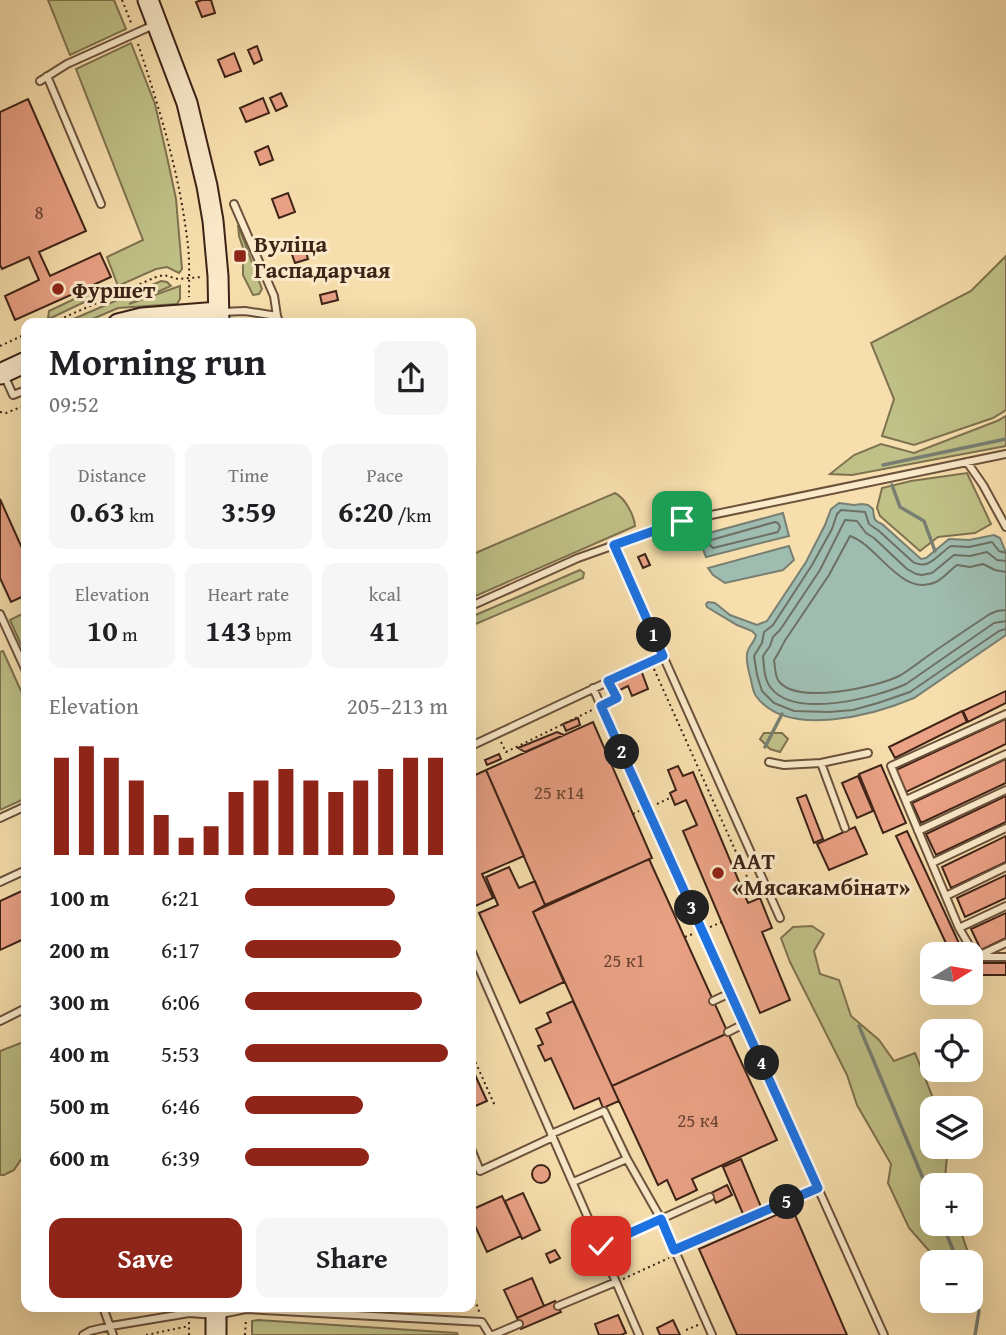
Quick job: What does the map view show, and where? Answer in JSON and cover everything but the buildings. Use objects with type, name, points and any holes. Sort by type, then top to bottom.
[{"type":"main road","points":[[142,318],[219,318],[213,221],[207,186],[187,103],[148,0]]},
{"type":"main road","points":[[1,371],[21,364]]},
{"type":"main road","points":[[216,1312],[216,1335]]},
{"type":"lane","points":[[40,81],[67,64],[157,23]]},
{"type":"lane","points":[[47,76],[101,204]]},
{"type":"lane","points":[[219,318],[245,311],[277,316],[274,296],[234,204]]},
{"type":"lane","points":[[1,371],[13,395],[21,392]]},
{"type":"lane","points":[[476,604],[578,558],[682,521],[1006,454]]},
{"type":"lane","points":[[967,462],[1003,512],[1006,527]]},
{"type":"lane","points":[[614,545],[780,918]]},
{"type":"lane","points":[[0,614],[21,660]]},
{"type":"lane","points":[[476,744],[663,656]]},
{"type":"lane","points":[[593,688],[884,1335]]},
{"type":"lane","points":[[967,942],[891,766],[1006,714]]},
{"type":"lane","points":[[769,762],[784,765],[821,763],[868,753]]},
{"type":"lane","points":[[906,800],[1006,754]]},
{"type":"lane","points":[[821,763],[845,828]]},
{"type":"lane","points":[[918,831],[1006,790]]},
{"type":"lane","points":[[0,818],[21,808]]},
{"type":"lane","points":[[932,863],[1006,828]]},
{"type":"lane","points":[[946,896],[1006,867]]},
{"type":"lane","points":[[0,882],[21,872]]},
{"type":"lane","points":[[959,928],[1006,906]]},
{"type":"lane","points":[[984,953],[1006,943]]},
{"type":"lane","points":[[984,957],[1006,957]]},
{"type":"lane","points":[[476,961],[639,1335]]},
{"type":"lane","points":[[713,1001],[730,993]]},
{"type":"lane","points":[[0,1021],[21,1010]]},
{"type":"lane","points":[[727,1031],[744,1024]]},
{"type":"lane","points":[[476,1161],[480,1171],[604,1111],[661,1219],[712,1335]]},
{"type":"lane","points":[[573,1182],[627,1159]]},
{"type":"lane","points":[[675,1253],[818,1188]]},
{"type":"lane","points":[[601,1246],[710,1197]]},
{"type":"lane","points":[[558,1306],[616,1282]]},
{"type":"lane","points":[[105,1312],[113,1335]]},
{"type":"lane","points":[[83,1335],[111,1326],[202,1312]]},
{"type":"lane","points":[[300,1312],[482,1322],[491,1335],[519,1324]]},
{"type":"path","points":[[122,0],[157,102],[178,184],[188,240],[189,304]]},
{"type":"path","points":[[64,318],[156,277],[204,277]]},
{"type":"path","points":[[0,346],[21,336]]},
{"type":"path","points":[[0,412],[6,413],[21,407]]},
{"type":"path","points":[[650,662],[752,890],[765,884]]},
{"type":"path","points":[[497,733],[506,752],[617,698],[608,681]]},
{"type":"path","points":[[476,1063],[495,1106]]},
{"type":"path","points":[[616,1282],[675,1253]]},
{"type":"path","points":[[476,1301],[482,1322]]},
{"type":"path","points":[[245,1335],[246,1312]]},
{"type":"path","points":[[686,1330],[706,1321]]},
{"type":"path","points":[[146,1335],[189,1326]]},
{"type":"green space","points":[[48,0],[114,0],[126,29],[70,55]]},
{"type":"green space","points":[[131,43],[155,104],[169,166],[176,199],[182,269],[179,273],[167,267],[156,269],[118,286],[107,257],[143,240],[76,69]]},
{"type":"green space","points":[[238,225],[262,289],[259,294],[253,295],[243,275],[243,248]]},
{"type":"green space","points":[[1006,256],[1006,410],[993,418],[914,445],[882,436],[894,399],[871,343],[971,291]]},
{"type":"green space","points":[[161,281],[171,286],[129,304],[180,286],[180,299],[177,304],[118,308],[95,318],[76,318]]},
{"type":"green space","points":[[91,291],[96,293],[93,298],[48,318],[49,311]]},
{"type":"green space","points":[[1006,416],[1006,446],[852,475],[830,474],[854,455],[881,444],[914,453]]},
{"type":"green space","points":[[967,473],[991,524],[975,533],[938,537],[920,551],[880,516],[877,508],[882,488]]},
{"type":"green space","points":[[615,493],[628,507],[635,526],[476,596],[476,553]]},
{"type":"green space","points":[[580,570],[584,573],[583,578],[476,624],[476,615]]},
{"type":"green space","points":[[21,614],[21,645],[10,620]]},
{"type":"green space","points":[[3,651],[21,691],[21,800],[0,810],[0,652]]},
{"type":"green space","points":[[764,733],[782,733],[788,739],[780,752],[770,749],[760,739]]},
{"type":"green space","points":[[812,926],[824,934],[814,951],[820,974],[839,980],[851,1016],[879,1040],[894,1061],[915,1053],[920,1066],[920,1082],[927,1082],[932,1096],[920,1096],[920,1159],[947,1159],[945,1173],[920,1173],[920,1236],[962,1236],[967,1250],[928,1250],[909,1228],[888,1183],[891,1164],[857,1105],[847,1075],[790,962],[781,938],[793,927]]},
{"type":"green space","points":[[21,1043],[21,1160],[14,1170],[4,1175],[0,1175],[0,1051]]},
{"type":"green space","points":[[252,1321],[458,1335],[252,1335]]},
{"type":"water","points":[[839,503],[868,505],[873,509],[875,520],[921,559],[949,539],[969,540],[994,535],[1000,538],[1006,553],[1006,635],[914,698],[897,705],[832,720],[788,717],[770,709],[754,693],[747,657],[756,635],[706,604],[715,603],[730,615],[757,625],[767,621],[806,562],[831,509]]},
{"type":"water","points":[[783,513],[789,536],[706,557],[698,536]]},
{"type":"water","points":[[789,546],[794,560],[783,570],[725,583],[708,568]]},
{"type":"waterway","points":[[883,465],[1006,439]]},
{"type":"waterway","points":[[892,485],[900,507],[924,521],[935,551]]},
{"type":"waterway","points":[[765,747],[782,714]]},
{"type":"waterway","points":[[859,1026],[921,1173]]},
{"type":"waterway","points":[[947,1236],[953,1250]]},
{"type":"waterway","points":[[975,1335],[979,1313]]},
{"type":"place","name":"Вуліца Гаспадарчая","points":[[240,256]]},
{"type":"place","name":"Фуршет","points":[[58,289]]},
{"type":"place","name":"ААТ «Мясакамбінат»","points":[[718,873]]},
{"type":"route","points":[[601,1246],[661,1219],[674,1250],[818,1188],[601,706],[617,698],[608,681],[663,656],[614,545],[682,521]]}]
